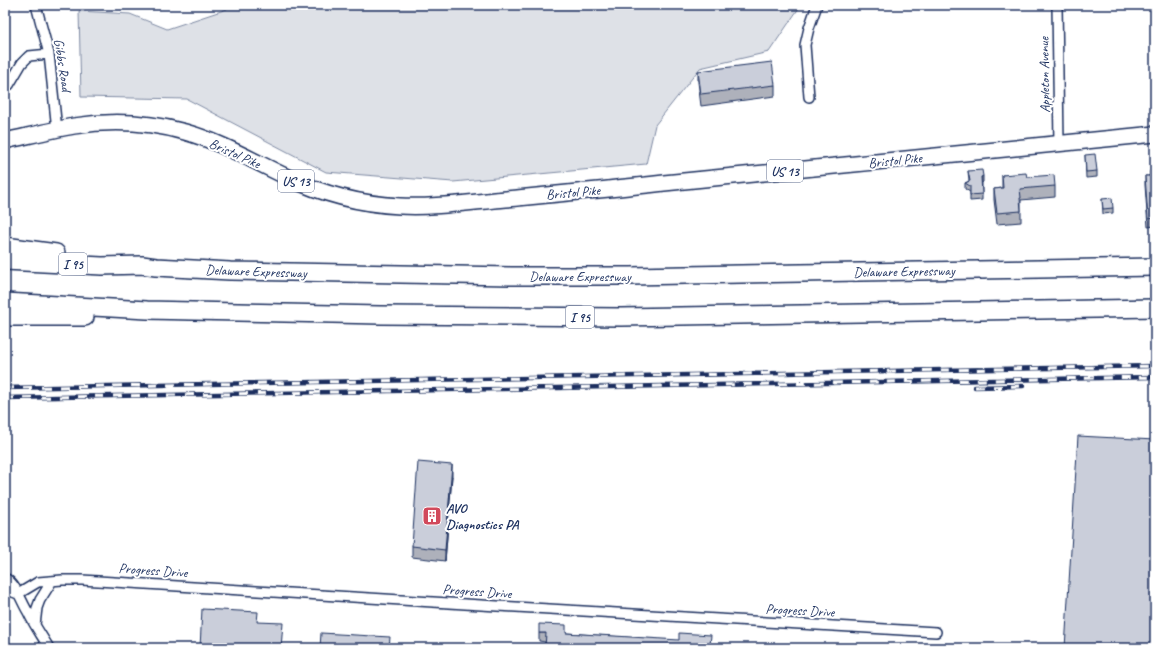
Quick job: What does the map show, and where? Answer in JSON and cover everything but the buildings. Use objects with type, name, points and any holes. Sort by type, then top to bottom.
[{"type":"highway","points":[[5,246],[142,265]]},
{"type":"highway","name":"Delaware Expressway","points":[[5,261],[102,266],[142,265],[230,271],[511,276],[630,276],[1155,267]]},
{"type":"highway","name":"I 95","points":[[5,302],[147,310],[380,315],[621,317],[1155,308]]},
{"type":"highway","points":[[5,317],[80,317],[147,310]]},
{"type":"main road","name":"Bristol Pike","points":[[5,141],[90,124],[137,124],[168,128],[216,143],[244,155],[288,178],[329,193],[370,202],[401,206],[416,206],[614,189],[1155,134]]},
{"type":"street","name":"Gibbs Road","points":[[36,5],[49,54],[57,130]]},
{"type":"street","points":[[809,97],[805,45],[817,5]]},
{"type":"street","name":"Appleton Avenue","points":[[1057,5],[1060,144]]},
{"type":"street","points":[[5,86],[9,85],[22,63],[29,56],[49,54]]},
{"type":"street","points":[[5,578],[10,581],[49,648]]},
{"type":"street","name":"Progress Drive","points":[[18,594],[38,582],[82,580],[936,632]]},
{"type":"street","points":[[35,625],[40,600],[52,581]]},
{"type":"street","points":[[5,589],[18,594]]},
{"type":"shaded area","points":[[227,5],[801,5],[769,52],[700,68],[655,125],[646,164],[453,182],[326,172],[187,99],[81,97],[79,11],[130,14],[167,29],[227,9]]},
{"type":"railway","points":[[5,388],[1155,366]]},
{"type":"railway","points":[[5,398],[1155,377]]},
{"type":"railway","points":[[975,387],[1023,386]]},
{"type":"place","name":"AVO Diagnostics PA","points":[[432,516]]}]
